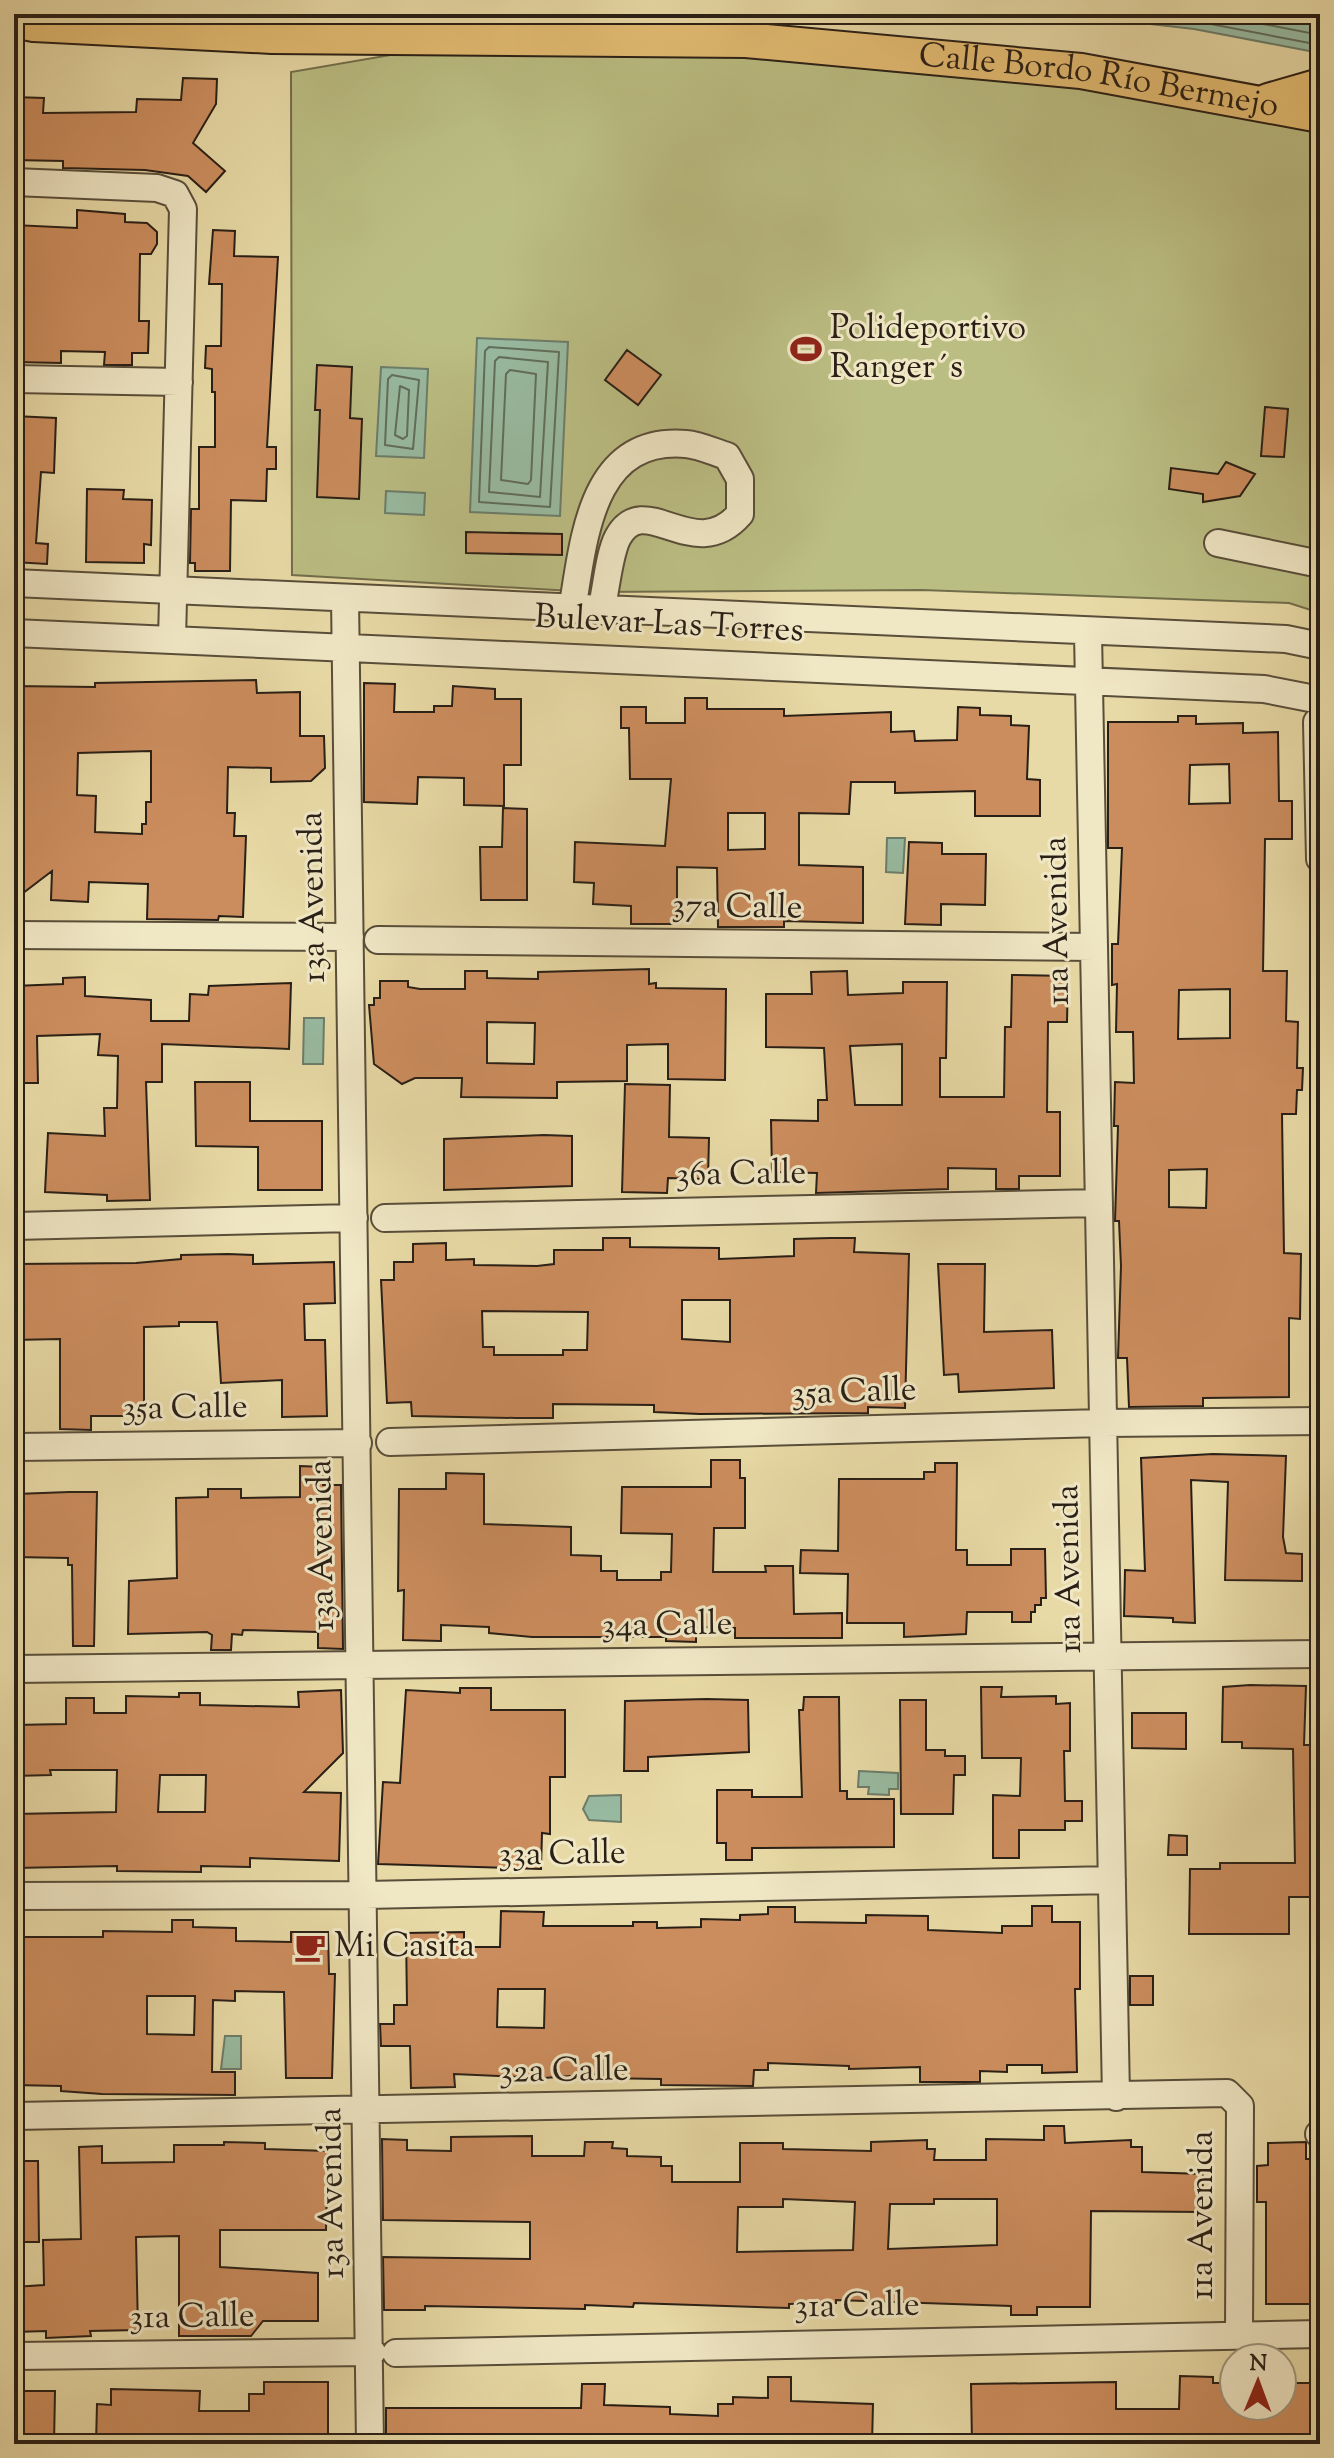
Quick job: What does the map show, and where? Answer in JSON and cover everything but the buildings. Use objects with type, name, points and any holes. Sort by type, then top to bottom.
[{"type":"main road","name":"Calle Bordo Río Bermejo","points":[[14,20],[34,24],[272,36],[746,40],[1081,71],[1320,115]]},
{"type":"main road","points":[[1264,103],[1320,86]]},
{"type":"street","points":[[14,182],[157,188],[175,194],[183,209],[172,639]]},
{"type":"street","points":[[14,379],[179,382]]},
{"type":"street","points":[[572,610],[592,508],[618,461],[650,446],[687,444],[727,456],[740,479],[740,514],[728,528],[713,535],[684,532],[651,519],[640,519],[624,529],[616,539],[601,611]]},
{"type":"street","points":[[1218,543],[1320,564]]},
{"type":"street","name":"Bulevar Las Torres","points":[[14,583],[1088,633],[1286,639],[1320,646]]},
{"type":"street","name":"13a Avenida","points":[[345,598],[368,2111],[384,2353],[370,2444]]},
{"type":"street","name":"Bulevar Las Torres","points":[[14,633],[1264,689],[1319,711]]},
{"type":"street","name":"11a Avenida","points":[[1088,633],[1116,2097],[1227,2093],[1240,2106],[1239,2335]]},
{"type":"street","points":[[1319,711],[1320,859]]},
{"type":"street","points":[[14,935],[350,937]]},
{"type":"street","name":"37a Calle","points":[[378,940],[1094,947]]},
{"type":"street","name":"36a Calle","points":[[385,1218],[1099,1203]]},
{"type":"street","points":[[14,1226],[354,1218]]},
{"type":"street","name":"35a Calle","points":[[390,1442],[1103,1423],[1320,1421]]},
{"type":"street","name":"35a Calle","points":[[14,1447],[358,1443]]},
{"type":"street","name":"34a Calle","points":[[14,1669],[1320,1654]]},
{"type":"street","name":"33a Calle","points":[[14,1896],[365,1895],[1112,1880]]},
{"type":"street","name":"32a Calle","points":[[14,2116],[1116,2097]]},
{"type":"street","name":"31a Calle","points":[[14,2356],[384,2353],[1320,2334]]},
{"type":"shaded area","name":"Polideportivo Ranger´s","points":[[443,46],[822,48],[1320,124],[1320,613],[1289,603],[922,590],[590,592],[292,575],[291,72]]},
{"type":"water","points":[[1062,14],[1320,14],[1320,53],[1194,29]]},
{"type":"water","points":[[477,338],[568,342],[560,516],[470,512]]},
{"type":"water","points":[[381,367],[428,369],[424,458],[376,456]]},
{"type":"water","points":[[386,491],[425,493],[424,515],[385,513]]},
{"type":"water","points":[[887,838],[905,838],[903,873],[886,872]]},
{"type":"water","points":[[304,1018],[324,1018],[323,1064],[303,1064]]},
{"type":"water","points":[[859,1771],[898,1773],[898,1789],[889,1789],[889,1795],[868,1794],[869,1787],[858,1787]]},
{"type":"water","points":[[621,1795],[621,1822],[589,1820],[583,1809],[589,1796]]},
{"type":"water","points":[[225,2036],[241,2036],[241,2069],[221,2069]]},
{"type":"place","name":"Polideportivo Ranger´s","points":[[806,349]]},
{"type":"place","name":"Mi Casita","points":[[310,1947]]}]
